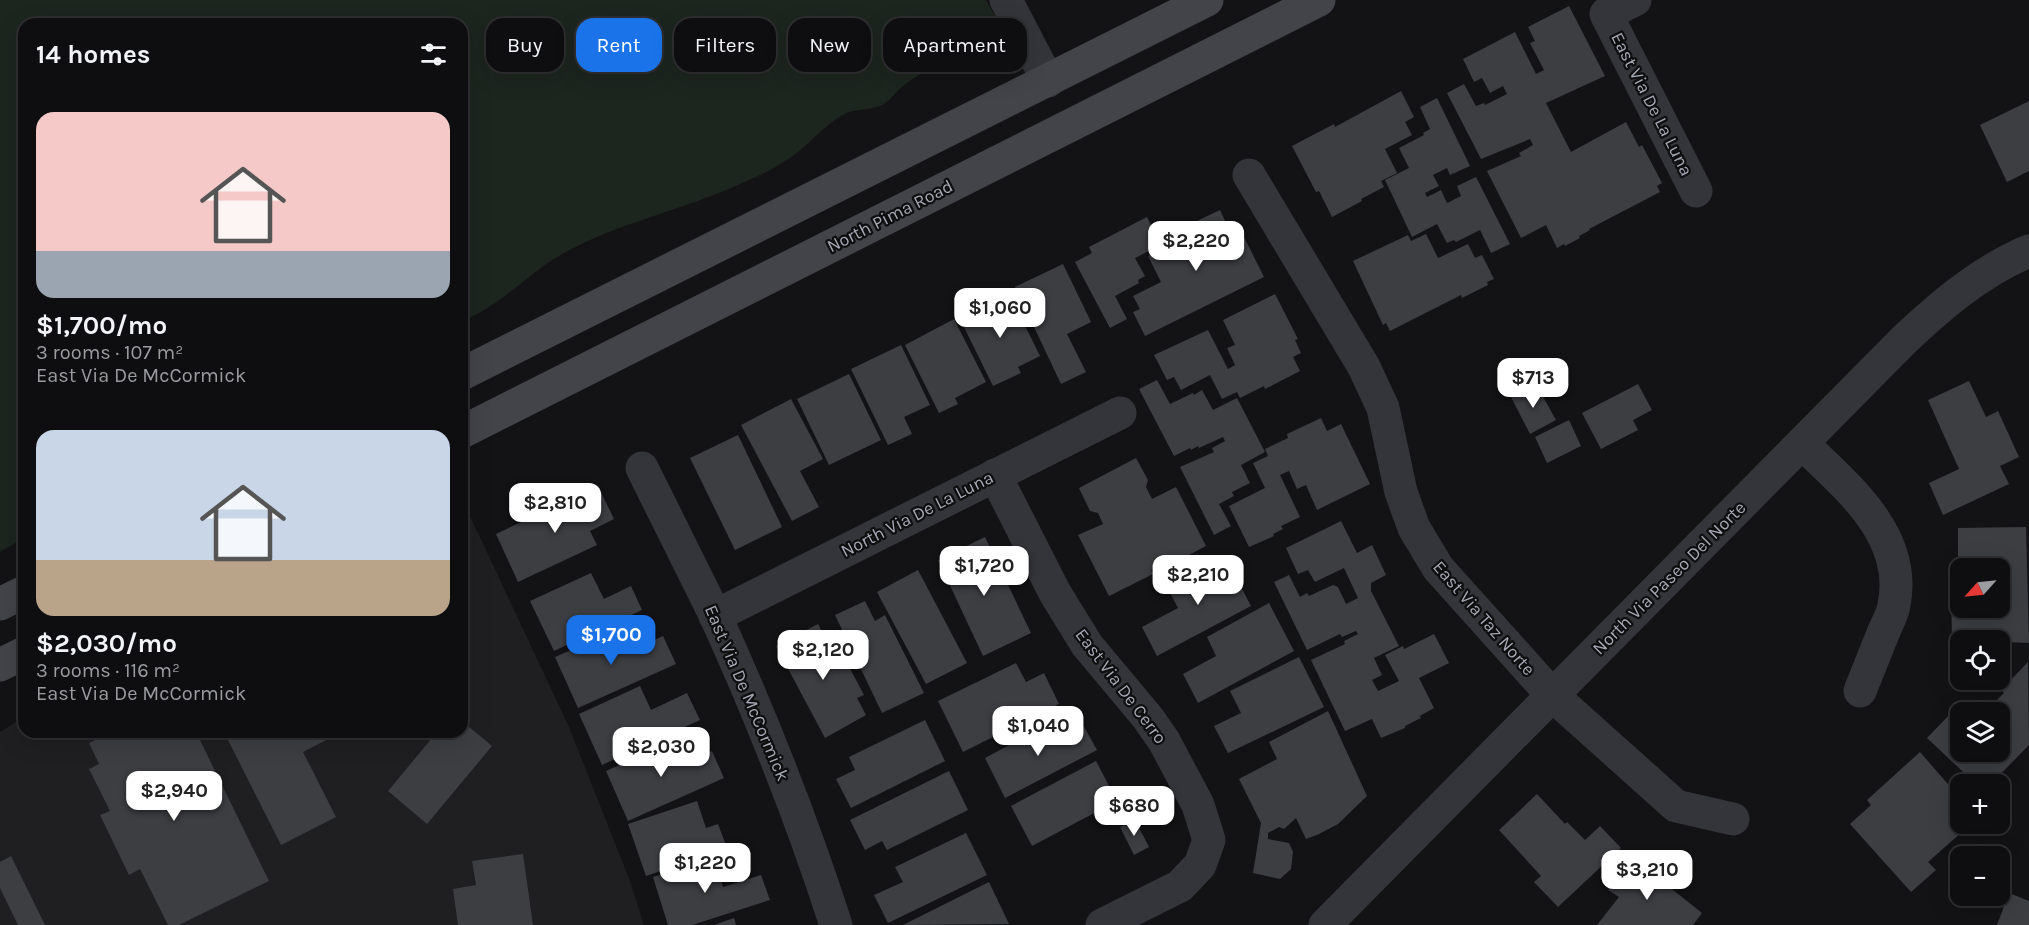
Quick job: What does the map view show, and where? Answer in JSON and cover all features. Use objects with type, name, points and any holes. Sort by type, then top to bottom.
[{"type":"main road","points":[[468,371],[1207,0]]},
{"type":"main road","name":"North Pima Road","points":[[468,429],[1319,0]]},
{"type":"main road","points":[[0,604],[18,595]]},
{"type":"main road","points":[[0,665],[18,656]]},
{"type":"street","points":[[1006,0],[1048,81]]},
{"type":"street","name":"East Via De La Luna","points":[[1635,0],[1606,15],[1696,190]]},
{"type":"street","name":"East Via Taz Norte","points":[[1249,175],[1364,367],[1383,408],[1401,492],[1414,528],[1438,568],[1552,695],[1676,806],[1733,819]]},
{"type":"street","name":"North Via Paseo Del Norte","points":[[1325,925],[1938,308],[1977,279],[2029,250]]},
{"type":"street","name":"North Via De La Luna","points":[[715,616],[1120,413]]},
{"type":"street","points":[[1803,444],[1851,490],[1872,515],[1890,546],[1896,582],[1894,606],[1860,691]]},
{"type":"street","name":"East Via De McCormick","points":[[642,468],[715,616],[808,840],[836,925]]},
{"type":"street","name":"East Via De Cerro","points":[[995,475],[1055,593],[1086,645],[1148,718],[1164,741],[1198,805],[1209,840],[1200,865],[1180,886],[1105,925]]},
{"type":"shaded area","points":[[0,0],[986,0],[996,18],[883,18],[883,72],[925,72],[902,87],[888,101],[873,108],[852,111],[843,115],[794,155],[768,171],[698,201],[585,242],[551,261],[489,307],[468,318],[468,18],[18,18],[18,542],[0,552]]},
{"type":"shaded area","points":[[468,512],[569,727],[630,881],[644,925],[0,925],[0,732],[18,721],[18,738],[468,738]]},
{"type":"building","points":[[1569,6],[1605,76],[1546,103],[1571,152],[1626,122],[1639,147],[1642,145],[1662,183],[1657,186],[1660,192],[1589,229],[1579,236],[1580,238],[1557,248],[1546,225],[1521,238],[1487,171],[1521,156],[1519,153],[1533,145],[1530,139],[1481,159],[1447,93],[1464,84],[1476,106],[1484,103],[1485,105],[1507,94],[1503,86],[1490,93],[1482,78],[1474,82],[1463,59],[1515,32],[1536,74],[1544,70],[1530,43],[1535,41],[1528,27]]},
{"type":"building","points":[[1401,91],[1414,117],[1405,122],[1412,135],[1385,149],[1397,173],[1381,181],[1384,187],[1332,217],[1292,146],[1334,124],[1335,127]]},
{"type":"building","points":[[1437,98],[1470,166],[1450,175],[1447,168],[1433,175],[1439,186],[1425,193],[1427,197],[1441,190],[1447,203],[1461,196],[1457,186],[1476,177],[1510,244],[1491,253],[1480,230],[1456,242],[1454,240],[1447,243],[1437,224],[1412,237],[1385,180],[1409,168],[1399,148],[1424,135],[1423,133],[1430,129],[1420,107]]},
{"type":"building","points":[[2029,101],[2029,171],[2007,182],[1980,125]]},
{"type":"building","points":[[1220,210],[1226,223],[1231,221],[1238,233],[1241,231],[1264,277],[1145,336],[1133,312],[1140,309],[1133,296],[1161,282],[1148,256],[1164,248],[1161,242],[1181,231],[1180,229]]},
{"type":"building","points":[[1147,217],[1161,245],[1135,258],[1145,276],[1138,280],[1139,283],[1115,296],[1127,319],[1110,328],[1075,262],[1092,253],[1089,247]]},
{"type":"building","points":[[1426,234],[1438,258],[1468,244],[1475,258],[1482,255],[1494,279],[1487,282],[1488,285],[1462,298],[1461,295],[1390,331],[1386,323],[1383,325],[1353,261],[1408,235],[1411,241]]},
{"type":"building","points":[[1063,264],[1091,322],[1067,334],[1086,372],[1061,384],[1015,287]]},
{"type":"building","points":[[1009,293],[1040,356],[1018,367],[1021,373],[993,386],[959,317]]},
{"type":"building","points":[[1275,294],[1298,339],[1295,340],[1301,353],[1293,357],[1300,371],[1265,389],[1264,386],[1240,398],[1237,392],[1222,399],[1210,375],[1181,390],[1174,377],[1167,380],[1154,355],[1208,330],[1228,369],[1235,365],[1227,348],[1235,345],[1223,320]]},
{"type":"building","points":[[954,319],[986,382],[955,398],[958,404],[939,413],[905,345]]},
{"type":"building","points":[[901,345],[930,405],[904,417],[912,434],[888,445],[851,369]]},
{"type":"building","points":[[849,374],[881,440],[829,465],[797,399]]},
{"type":"building","points":[[1157,380],[1170,404],[1202,390],[1213,410],[1237,398],[1265,452],[1241,465],[1250,483],[1232,492],[1234,496],[1219,504],[1231,526],[1214,535],[1180,467],[1214,452],[1212,448],[1225,441],[1223,437],[1174,456],[1139,389]]},
{"type":"building","points":[[1969,381],[1986,417],[1998,411],[2019,457],[2000,466],[2009,484],[1943,515],[1929,483],[1959,469],[1928,400]]},
{"type":"building","points":[[1536,384],[1556,420],[1530,434],[1511,397]]},
{"type":"building","points":[[1638,384],[1652,410],[1633,420],[1638,430],[1601,449],[1582,413]]},
{"type":"building","points":[[791,399],[823,459],[800,471],[819,507],[792,521],[741,425]]},
{"type":"building","points":[[1321,418],[1327,431],[1341,424],[1370,484],[1317,510],[1306,485],[1297,489],[1289,471],[1280,475],[1300,517],[1281,526],[1283,529],[1273,534],[1274,536],[1249,547],[1229,506],[1265,488],[1253,463],[1268,456],[1265,449],[1288,438],[1287,434]]},
{"type":"building","points":[[1569,420],[1581,446],[1547,463],[1535,437]]},
{"type":"building","points":[[738,435],[782,527],[735,550],[690,458]]},
{"type":"building","points":[[1136,458],[1148,480],[1146,487],[1152,499],[1176,487],[1206,546],[1162,569],[1161,565],[1151,570],[1153,574],[1109,596],[1078,535],[1103,524],[1098,513],[1090,511],[1079,488]]},
{"type":"building","points":[[598,486],[614,519],[590,531],[597,545],[518,582],[496,534]]},
{"type":"building","points":[[1341,521],[1357,553],[1372,545],[1386,575],[1371,583],[1371,591],[1399,646],[1374,658],[1382,675],[1372,680],[1378,691],[1399,681],[1385,655],[1403,646],[1404,649],[1434,634],[1449,663],[1419,678],[1434,708],[1405,728],[1381,738],[1372,719],[1345,731],[1311,660],[1345,644],[1344,641],[1358,634],[1356,631],[1342,637],[1340,634],[1307,650],[1274,582],[1289,575],[1300,597],[1307,593],[1309,596],[1333,585],[1338,587],[1346,604],[1358,598],[1344,568],[1315,582],[1308,570],[1298,574],[1286,548]]},
{"type":"building","points":[[2026,527],[2029,643],[2010,642],[2010,630],[1952,630],[1952,618],[2010,618],[2010,558],[1958,558],[1958,528]]},
{"type":"building","points":[[985,537],[1031,633],[983,656],[938,560]]},
{"type":"building","points":[[1225,556],[1251,606],[1157,656],[1142,627],[1178,608],[1167,587]]},
{"type":"building","points":[[918,570],[967,663],[926,684],[877,592]]},
{"type":"building","points":[[591,573],[604,599],[631,586],[642,610],[554,651],[530,601]]},
{"type":"building","points":[[865,601],[875,621],[885,615],[924,693],[882,713],[835,615]]},
{"type":"building","points":[[1269,603],[1294,651],[1198,703],[1183,674],[1216,656],[1207,637]]},
{"type":"building","points":[[818,624],[839,665],[846,661],[864,695],[857,698],[866,715],[825,738],[776,646]]},
{"type":"building","points":[[617,630],[627,652],[663,636],[676,664],[578,708],[555,657]]},
{"type":"building","points":[[1299,657],[1324,707],[1228,753],[1214,726],[1241,713],[1230,691]]},
{"type":"building","points":[[2028,662],[2029,745],[2001,774],[1965,774],[1953,762],[2010,762],[2010,702],[1995,702],[2004,693],[2001,690],[2010,690],[2010,681]]},
{"type":"building","points":[[1016,663],[1026,682],[1044,673],[1059,704],[963,752],[938,701]]},
{"type":"building","points":[[640,686],[651,710],[687,693],[700,720],[602,765],[579,714]]},
{"type":"building","points":[[1328,711],[1367,796],[1338,824],[1306,839],[1296,818],[1284,829],[1279,827],[1268,833],[1268,839],[1289,843],[1293,852],[1291,869],[1280,879],[1253,873],[1261,823],[1239,779],[1277,759],[1269,742]]},
{"type":"building","points":[[1950,714],[1950,760],[1927,738]]},
{"type":"building","points":[[925,720],[945,761],[851,808],[836,779],[855,770],[849,757]]},
{"type":"building","points":[[1052,722],[1059,735],[1082,723],[1097,750],[1005,798],[985,758]]},
{"type":"building","points":[[468,726],[492,746],[427,824],[388,791],[432,738],[468,738]]},
{"type":"building","points":[[99,738],[199,738],[269,881],[179,925],[168,925],[140,869],[129,875],[100,815],[110,811],[89,769],[99,764],[89,743]]},
{"type":"building","points":[[227,738],[330,738],[303,752],[336,817],[281,845]]},
{"type":"building","points":[[679,739],[689,762],[712,751],[724,778],[628,821],[606,771]]},
{"type":"building","points":[[1920,752],[1950,786],[1950,834],[1960,834],[1928,862],[1936,870],[1911,892],[1850,824],[1871,805],[1867,800]]},
{"type":"building","points":[[1096,761],[1117,801],[1032,846],[1011,806]]},
{"type":"building","points":[[949,771],[968,810],[887,850],[882,841],[865,850],[850,820]]},
{"type":"building","points":[[1537,794],[1565,824],[1567,822],[1585,840],[1600,826],[1621,848],[1558,907],[1534,882],[1541,876],[1499,830]]},
{"type":"building","points":[[697,801],[706,828],[718,824],[727,848],[646,876],[628,824]]},
{"type":"building","points":[[1135,820],[1149,847],[1134,855],[1120,827]]},
{"type":"building","points":[[966,833],[987,875],[888,923],[874,895],[903,882],[895,867]]},
{"type":"building","points":[[523,854],[533,925],[458,925],[453,889],[476,885],[472,861]]},
{"type":"building","points":[[11,856],[45,925],[18,925],[0,888],[0,862]]},
{"type":"building","points":[[714,858],[723,887],[761,875],[770,900],[692,925],[668,925],[653,877]]},
{"type":"building","points":[[1633,858],[1702,913],[1693,925],[1597,925],[1619,897],[1608,890]]},
{"type":"building","points":[[989,882],[1009,924],[903,925]]},
{"type":"building","points":[[2010,893],[2029,901],[2029,925],[1997,925],[2004,906],[2010,906]]},
{"type":"building","points":[[734,918],[736,925],[714,925]]}]
